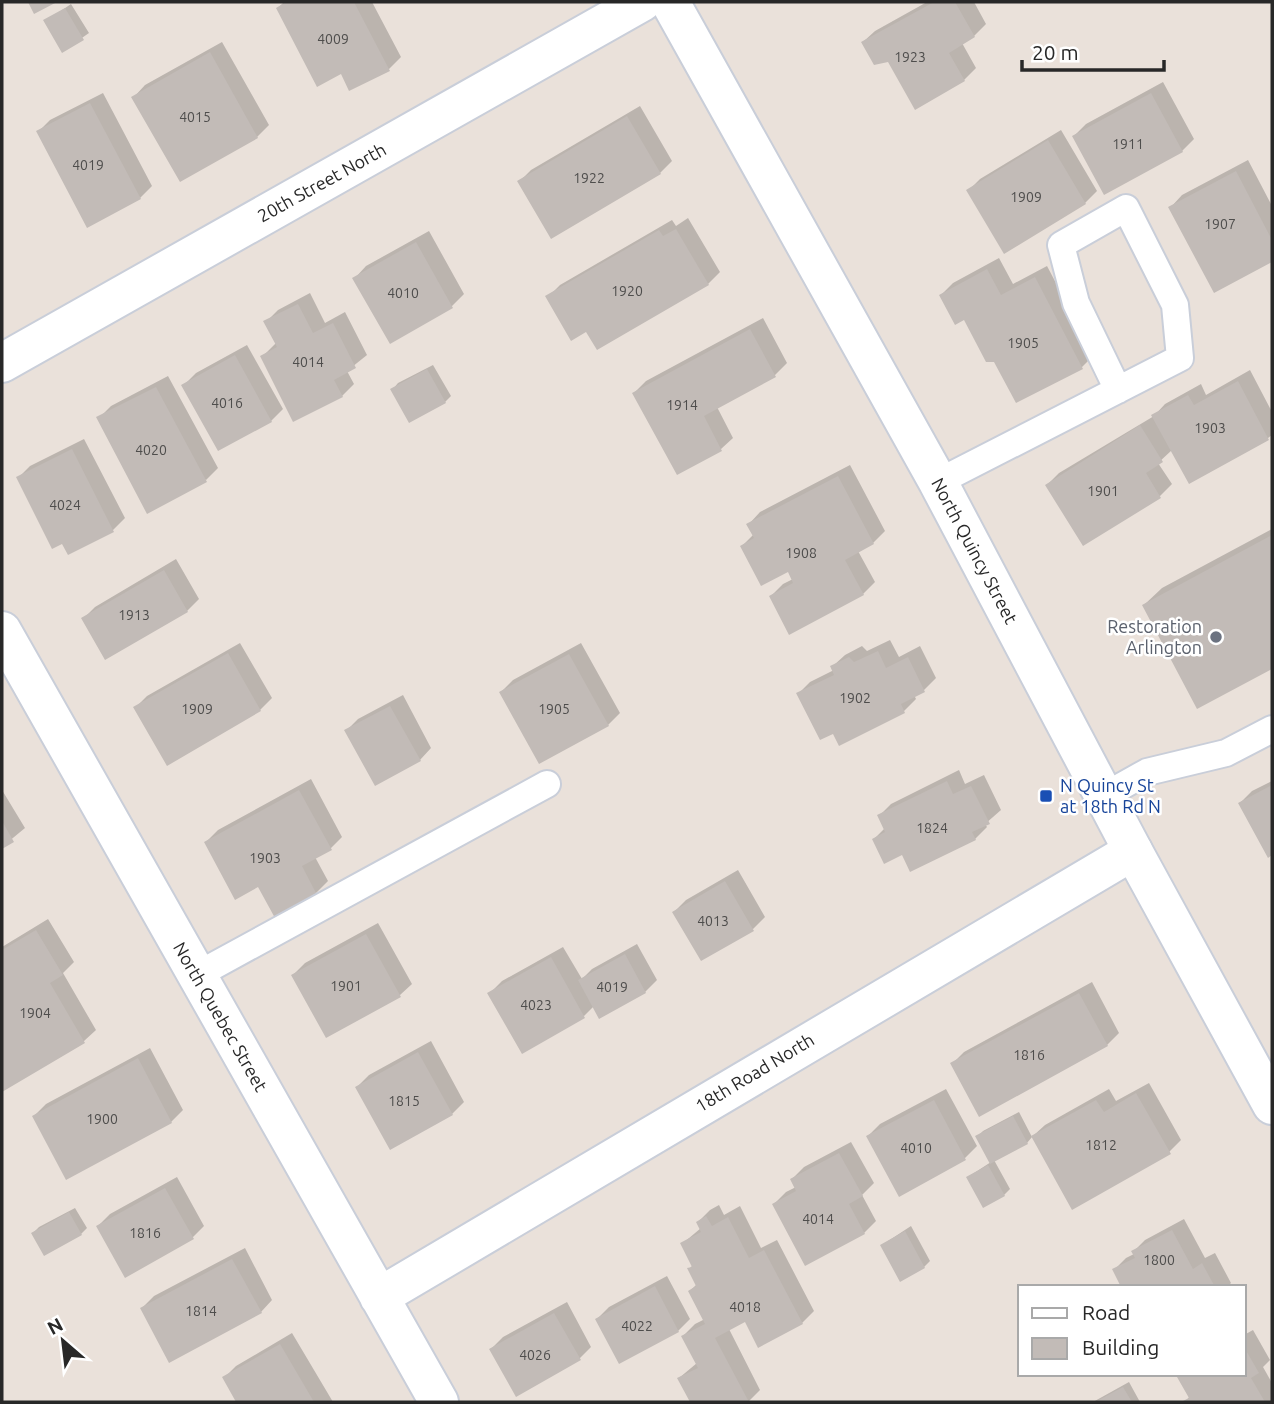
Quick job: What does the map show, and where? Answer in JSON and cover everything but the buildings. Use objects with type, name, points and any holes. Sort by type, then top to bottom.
[{"type":"street","name":"20th Street North","points":[[2,363],[642,2]]},
{"type":"street","name":"North Quincy Street","points":[[670,2],[938,482],[1133,851],[1270,1098]]},
{"type":"street","name":"North Quebec Street","points":[[2,631],[439,1402]]},
{"type":"street","name":"18th Road North","points":[[379,1297],[1133,851]]},
{"type":"lane","points":[[938,482],[1118,390],[1180,358],[1175,304],[1126,208],[1061,245],[1076,303],[1118,390]]},
{"type":"lane","points":[[1104,796],[1147,772],[1226,753],[1272,729]]},
{"type":"lane","points":[[197,975],[547,784]]},
{"type":"place","name":"Restoration Arlington","points":[[1216,637]]},
{"type":"place","name":"N Quincy St at 18th Rd N","points":[[1046,796]]}]
